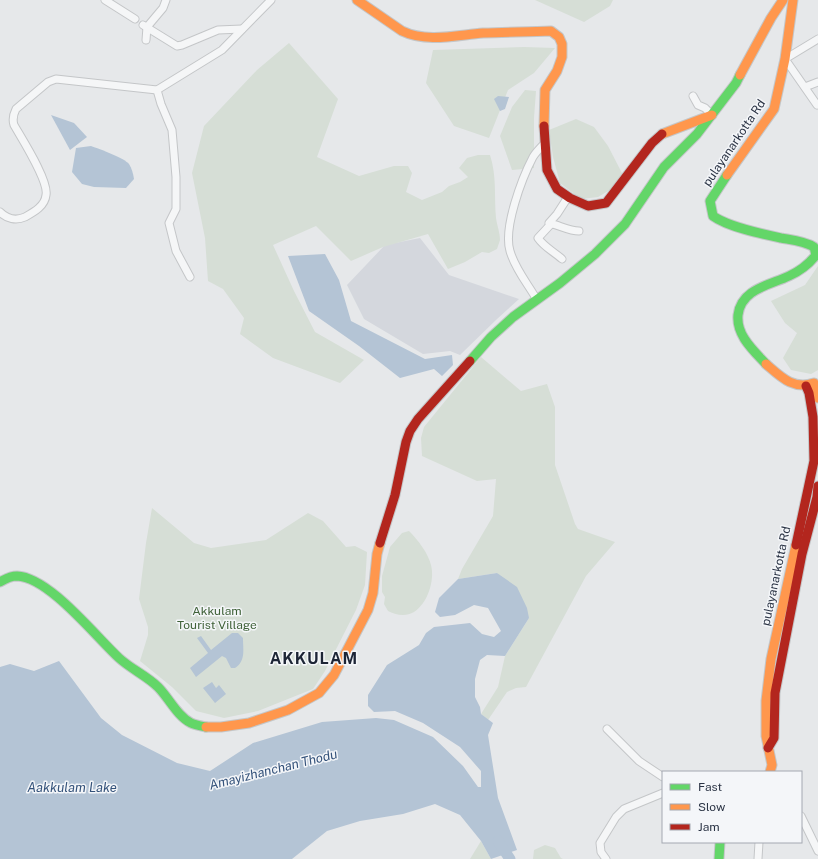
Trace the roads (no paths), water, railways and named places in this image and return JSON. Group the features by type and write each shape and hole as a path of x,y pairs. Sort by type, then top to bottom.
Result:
{"main road":[{"path":"357,0 402,31 410,35 423,38 484,33 551,31 559,36 562,44 562,57 558,71 545,90 544,118 547,170 557,189 568,197 588,206 606,203 626,179 644,152 662,134 712,115"},
{"path":"0,582 10,576 18,576 37,582 48,590 85,622 120,659 158,687 182,716 191,723 205,727 249,723 288,710 319,694 343,661 368,610 373,593 377,554 395,495 406,442 410,431 418,419 491,337 513,317 560,284 624,224 664,167 697,134 736,83 771,18 783,0"},
{"name":"pulayanarkotta Rd","path":"770,771 772,765 766,736 766,701 771,660 814,462 815,421 809,393 813,384 796,385 789,382 764,363 741,334 738,314 743,300 755,292 786,278 809,263 816,255 814,247 807,243 771,236 721,222 713,216 710,201 746,146 774,109 785,59 793,0"},
{"path":"813,384 818,398"},
{"path":"768,748 774,738 775,693 802,554 818,486"},
{"path":"719,859 720,843"}],"street":[{"path":"105,0 135,19"},
{"path":"146,40 145,26 163,8 166,0"},
{"path":"0,212 8,218 22,218 34,212 45,200 47,194 44,181 14,125 13,115 16,109 48,82 56,79 157,90 222,50 271,0"},
{"path":"145,26 177,46 218,30 242,29"},
{"path":"817,105 785,59 818,39"},
{"path":"805,88 818,82"},
{"path":"157,90 172,130 176,177 176,209 169,223 176,251 190,277"},
{"path":"693,96 698,105 705,108 712,115"},
{"path":"537,300 513,260 508,237 512,213 522,182 534,155 545,143"},
{"path":"562,259 554,251 543,246 538,238 551,224 549,223 568,197"},
{"path":"551,224 572,231 579,231"},
{"path":"607,729 639,761 662,776"},
{"path":"606,859 601,852 600,843 616,817 624,809 662,794"},
{"path":"802,818 818,851"},
{"path":"758,859 759,843"}],"water":[{"path":"498,96 509,97 505,109 500,111 494,99"},
{"path":"51,115 74,123 87,137 70,150"},
{"path":"91,146 117,156 129,164 134,179 126,188 94,187 82,184 72,172 76,148"},
{"path":"325,254 339,280 351,321 425,359 452,355 453,365 442,376 434,369 400,378 359,346 309,311 288,256"},
{"name":"Aakkulam Lake","path":"497,573 517,587 527,608 529,618 505,656 487,655 480,660 475,679 475,697 480,707 481,714 493,723 488,735 498,798 517,850 491,859 481,841 460,815 435,804 403,814 360,821 327,831 292,859 0,859 0,667 10,664 34,671 59,661 101,718 122,735 177,763 210,771 253,743 322,722 376,718 394,720 433,737 463,766 478,787 481,787 481,771 460,747 423,723 395,711 374,712 368,706 368,695 387,665 419,645 426,633 434,627 470,623 482,634 494,637 501,631 488,608 474,605 455,615 440,617 435,612 439,598 458,579"},
{"path":"232,633 238,633 243,638 243,655 239,665 235,668 231,668 226,658 222,656 196,677 190,668 208,653 197,638 201,636 211,650"},
{"path":"212,682 216,688 219,685 226,694 215,703 203,688"}],"waterway":[{"name":"Amayizhanchan Thodu","path":"498,841 510,859"}],"district":[{"name":"AKKULAM","path":"314,658"}],"park label":[{"name":"Akkulam Tourist Village","path":"217,618"}]}
